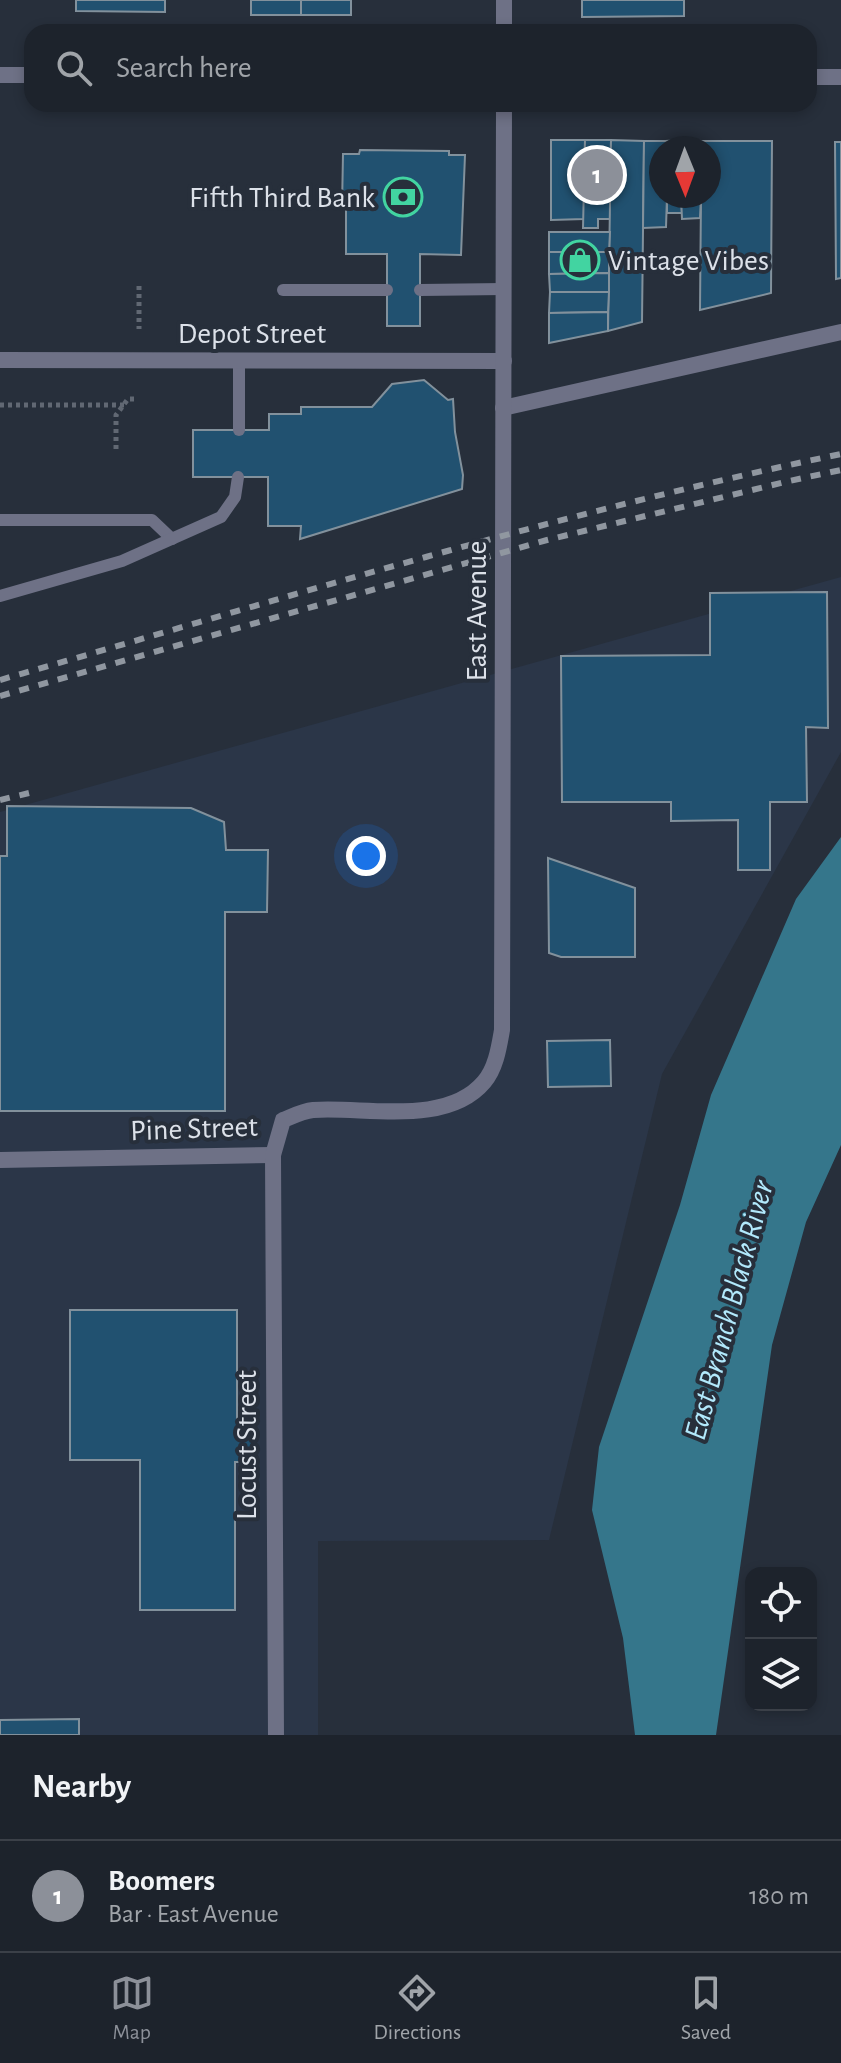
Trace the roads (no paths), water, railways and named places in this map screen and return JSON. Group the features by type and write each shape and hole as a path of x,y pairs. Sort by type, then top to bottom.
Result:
{"street":[{"path":"504,0 504,24"},
{"path":"0,75 24,75"},
{"path":"817,77 841,77"},
{"name":"East Avenue","path":"458,1102 485,1082 497,1056 502,1030 504,112"},
{"path":"503,408 841,332"},
{"name":"Depot Street","path":"0,360 504,361"},
{"name":"Pine Street","path":"0,1160 273,1155 283,1120 309,1110 428,1110 458,1102"},
{"name":"Locust Street","path":"273,1155 276,1735"}],"lane":[{"path":"420,290 504,289"},
{"path":"283,290 387,290"},
{"path":"239,361 239,430"},
{"path":"0,596 122,561 221,517 235,497 238,477"},
{"path":"0,520 152,520 172,539"}],"water":[{"name":"East Branch Black River","path":"841,837 841,1145 806,1222 772,1345 716,1735 635,1735 623,1638 592,1510 599,1447 680,1205 711,1095 796,899"}],"railway":[{"path":"0,680 523,530 734,477 841,454"},
{"path":"0,696 547,540 841,470"},
{"path":"0,800 29,793"}],"place":[{"name":"Boomers","path":"597,175"},
{"name":"Fifth Third Bank","path":"403,197"},
{"name":"Vintage Vibes","path":"580,260"}]}
